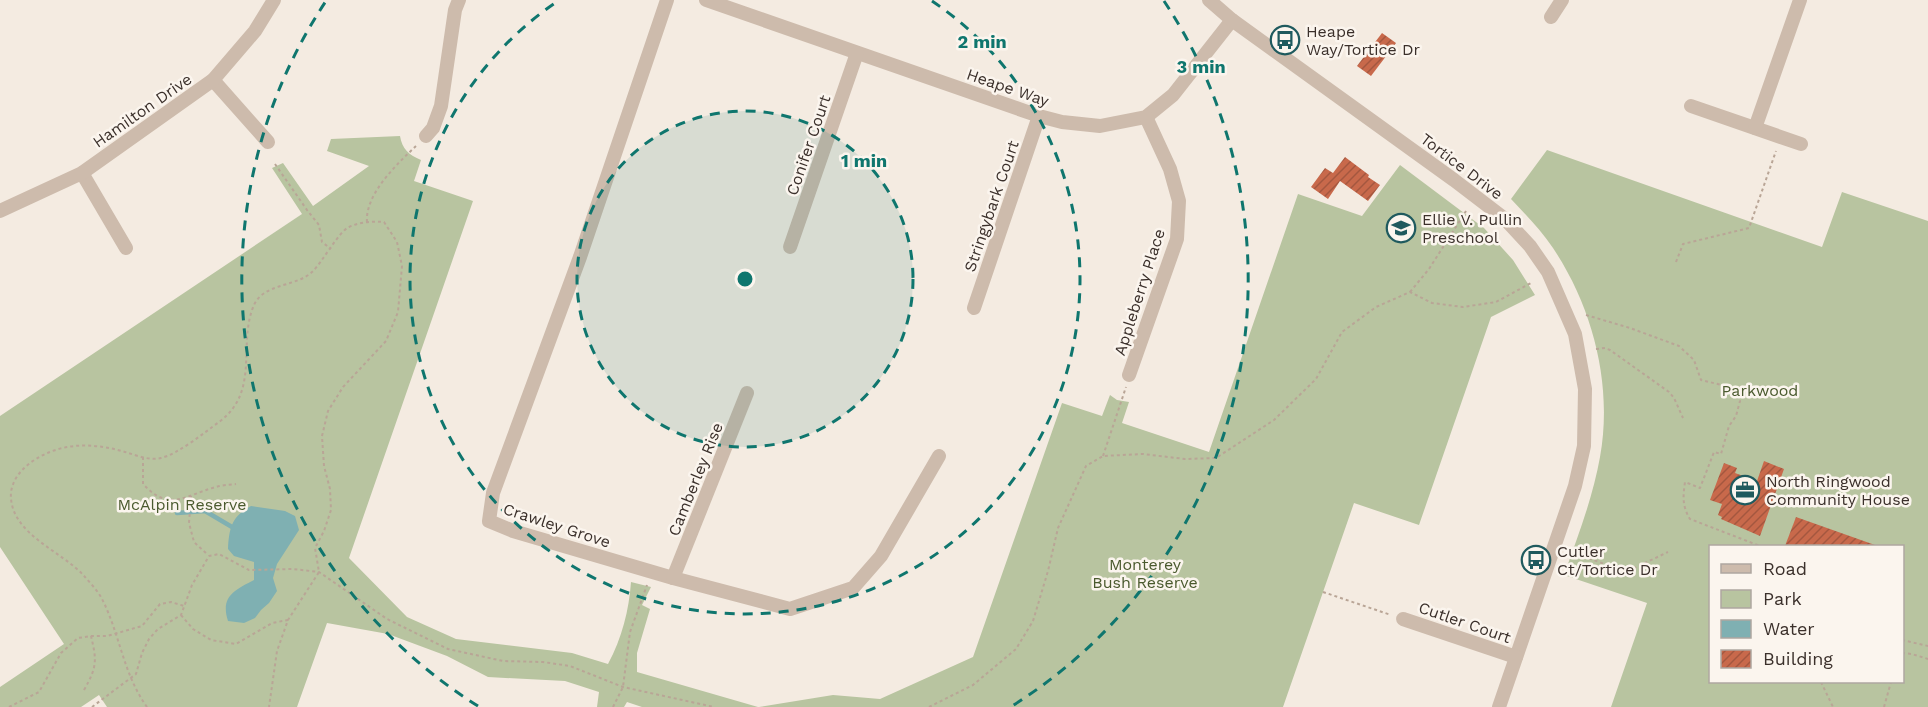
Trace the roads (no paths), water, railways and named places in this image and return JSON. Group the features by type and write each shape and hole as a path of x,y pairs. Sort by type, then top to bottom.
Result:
{"street":[{"name":"Hamilton Drive","path":"0,211 82,173 213,80 255,31 273,0"},
{"path":"426,136 433,128 441,106 455,10 459,0"},
{"name":"Crawley Grove","path":"667,0 580,257 492,493 489,520 513,531 790,609 853,588 881,556 939,456"},
{"name":"Heape Way","path":"706,0 1040,116 1062,122 1100,126 1146,117 1173,95 1232,20"},
{"name":"Tortice Drive","path":"1209,0 1232,20 1505,219 1530,246 1548,272 1575,334 1585,389 1584,446 1575,486 1499,707"},
{"path":"1551,18 1562,0"},
{"path":"1755,128 1800,0"},
{"name":"Conifer Court","path":"790,247 857,52"},
{"path":"213,80 268,142"},
{"path":"1691,106 1801,144"},
{"name":"Stringybark Court","path":"974,308 1040,116"},
{"name":"Appleberry Place","path":"1129,375 1177,239 1179,201 1170,169 1146,117"},
{"path":"82,173 126,248"},
{"name":"Camberley Rise","path":"674,578 747,393"},
{"name":"Cutler Court","path":"1403,619 1516,657"}],"water":[{"path":"251,506 285,511 295,516 299,530 277,564 273,578 277,591 269,603 255,618 244,623 228,621 226,605 231,595 254,580 254,562 234,556 228,549 233,523"}],"waterway":[{"path":"177,513 205,511 232,527"}],"place":[{"name":"Heape Way/Tortice Dr","path":"1285,40"},
{"name":"Ellie V. Pullin Preschool","path":"1401,228"},
{"name":"North Ringwood Community House","path":"1745,490"},
{"name":"Cutler Ct/Tortice Dr","path":"1536,560"}],"park label":[{"name":"Parkwood","path":"1760,390"},
{"name":"McAlpin Reserve","path":"182,504"},
{"name":"Monterey Bush Reserve","path":"1145,573"}]}
